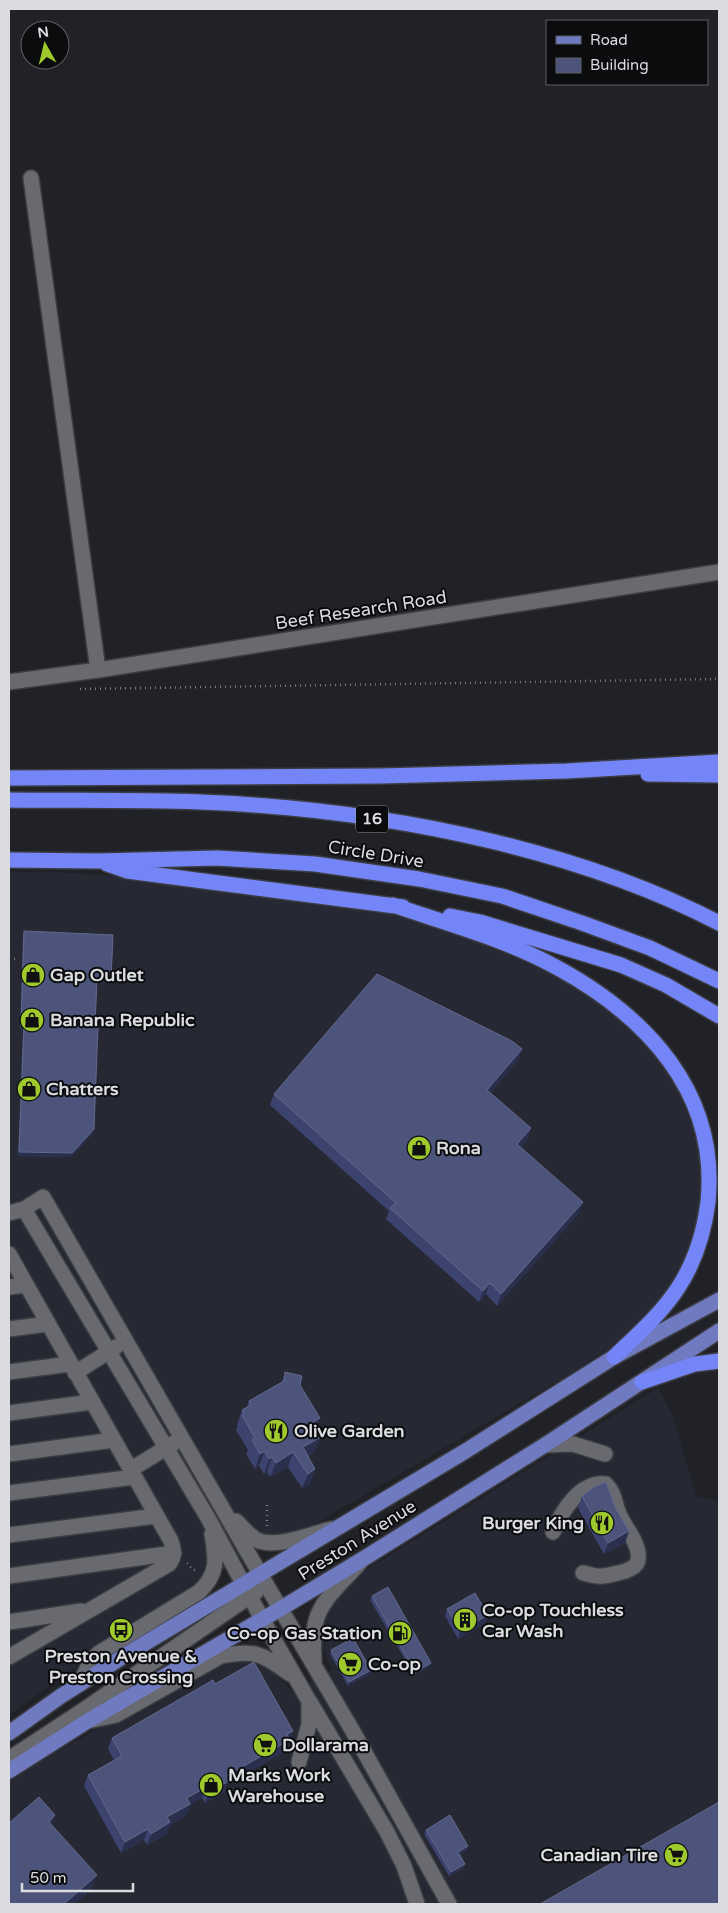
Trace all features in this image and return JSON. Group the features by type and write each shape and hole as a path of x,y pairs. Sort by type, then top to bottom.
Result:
{"highway":[{"path":"9,778 381,776 567,771 719,762"},
{"path":"567,771 687,776 719,775"},
{"name":"Circle Drive","path":"9,800 254,805 400,822 463,835 583,866 696,911 719,923"},
{"name":"Circle Drive","path":"9,860 98,861 217,858 315,864 419,879 502,896 582,923 650,948 719,981"},
{"path":"98,861 128,871 393,905 480,922 621,965 666,985 719,1016"},
{"path":"393,905 515,947 558,968 580,982 624,1013 654,1040 675,1066 690,1095 702,1126 709,1164 708,1196 700,1241 688,1271 668,1303 614,1357"},
{"path":"642,1382 695,1364 719,1361"}],"main road":[{"name":"Preston Avenue","path":"9,1733 80,1684 246,1591 261,1575 464,1452 614,1357 719,1300"},
{"name":"Preston Avenue","path":"9,1771 86,1722 363,1559 545,1445 719,1331"}],"street":[{"path":"31,178 98,670"},
{"name":"Beef Research Road","path":"9,682 98,670 719,572"},
{"path":"9,1213 24,1209 43,1197 314,1668 351,1728 449,1904"},
{"path":"24,1209 208,1518 262,1620 387,1832 404,1866 417,1904"},
{"path":"9,1254 171,1541 174,1553 173,1559 169,1564 9,1657"},
{"path":"9,1287 26,1285"},
{"path":"9,1329 48,1324"},
{"path":"9,1372 73,1368 109,1352 126,1341"},
{"path":"9,1413 92,1402"},
{"path":"9,1494 132,1473 181,1438"},
{"path":"9,1454 114,1440"},
{"path":"545,1445 574,1444 604,1454"},
{"path":"553,1532 562,1512 578,1494 597,1483 606,1484 612,1490 615,1506 635,1542 639,1558 637,1564 625,1571 603,1576 583,1573"},
{"path":"226,1514 238,1522 250,1535 265,1542 286,1542 340,1527"},
{"path":"9,1535 156,1516"},
{"path":"80,1684 90,1662 99,1653 199,1592 208,1584 214,1571 215,1560 208,1518"},
{"path":"9,1576 174,1553"},
{"path":"314,1668 314,1632 320,1610 335,1588 346,1579 363,1559"},
{"path":"9,1759 246,1591"},
{"path":"9,1622 91,1610"},
{"path":"86,1722 116,1714 221,1656 236,1653 253,1653 267,1657 296,1678"},
{"path":"298,1762 309,1724 309,1701"}],"path":[{"path":"116,689 719,679"},
{"path":"9,959 18,959"},
{"path":"267,1505 267,1531"},
{"path":"174,1553 186,1561 192,1569 199,1571"}],"shaded area":[{"path":"9,872 55,872 131,877 357,906 433,925 506,951 539,966 602,1004 649,1043 691,1109 704,1162 702,1214 687,1263 658,1306 622,1340 580,1368 313,1525 302,1531 280,1537 94,1646 77,1666 9,1715"},
{"path":"658,1388 672,1414 696,1496 719,1501 719,1904 9,1904 9,1778 45,1757 221,1665 242,1660 263,1665 293,1692 332,1669 319,1637 319,1624 345,1583"}],"building":[{"path":"24,931 113,935 111,979 97,978 95,1027 98,1027 94,1129 72,1153 19,1152 24,1026 21,1026"},
{"name":"Rona","path":"377,974 512,1041 522,1049 487,1090 531,1128 517,1144 583,1202 501,1294 490,1283 483,1291 390,1208 396,1203 274,1094"},
{"name":"Olive Garden","path":"285,1372 302,1376 300,1385 320,1418 312,1423 321,1437 303,1447 315,1469 308,1474 293,1452 276,1463 272,1457 269,1459 265,1451 260,1454 252,1440 255,1438 242,1415 244,1414 242,1410 251,1405 249,1401 284,1381"},
{"name":"Burger King","path":"606,1482 616,1509 629,1531 608,1543 582,1496 594,1487"},
{"name":"Co-op Gas Station","path":"388,1587 431,1663 415,1672 372,1596"},
{"name":"Co-op Touchless Car Wash","path":"475,1593 488,1615 460,1631 447,1609"},
{"name":"Co-op","path":"353,1638 371,1670 349,1682 331,1650"},
{"path":"254,1662 293,1731 287,1734 290,1740 226,1776 229,1781 209,1792 206,1787 187,1798 190,1804 167,1817 170,1822 151,1834 148,1829 125,1842 88,1775 122,1756 112,1738 213,1680 215,1684"},
{"path":"39,1797 55,1815 49,1822 97,1875 64,1904 12,1904 9,1900 9,1823"},
{"name":"Canadian Tire","path":"719,1802 719,1904 540,1904"},
{"path":"450,1815 468,1846 458,1852 465,1864 451,1872 426,1830"}],"place":[{"name":"Gap Outlet","path":"33,975"},
{"name":"Banana Republic","path":"32,1020"},
{"name":"Chatters","path":"29,1089"},
{"name":"Rona","path":"419,1148"},
{"name":"Olive Garden","path":"276,1431"},
{"name":"Burger King","path":"602,1523"},
{"name":"Co-op Touchless Car Wash","path":"465,1620"},
{"name":"Preston Avenue & Preston Crossing","path":"121,1630"},
{"name":"Co-op Gas Station","path":"400,1633"},
{"name":"Co-op","path":"350,1664"},
{"name":"Dollarama","path":"265,1745"},
{"name":"Marks Work Warehouse","path":"211,1785"},
{"name":"Canadian Tire","path":"676,1855"}]}
